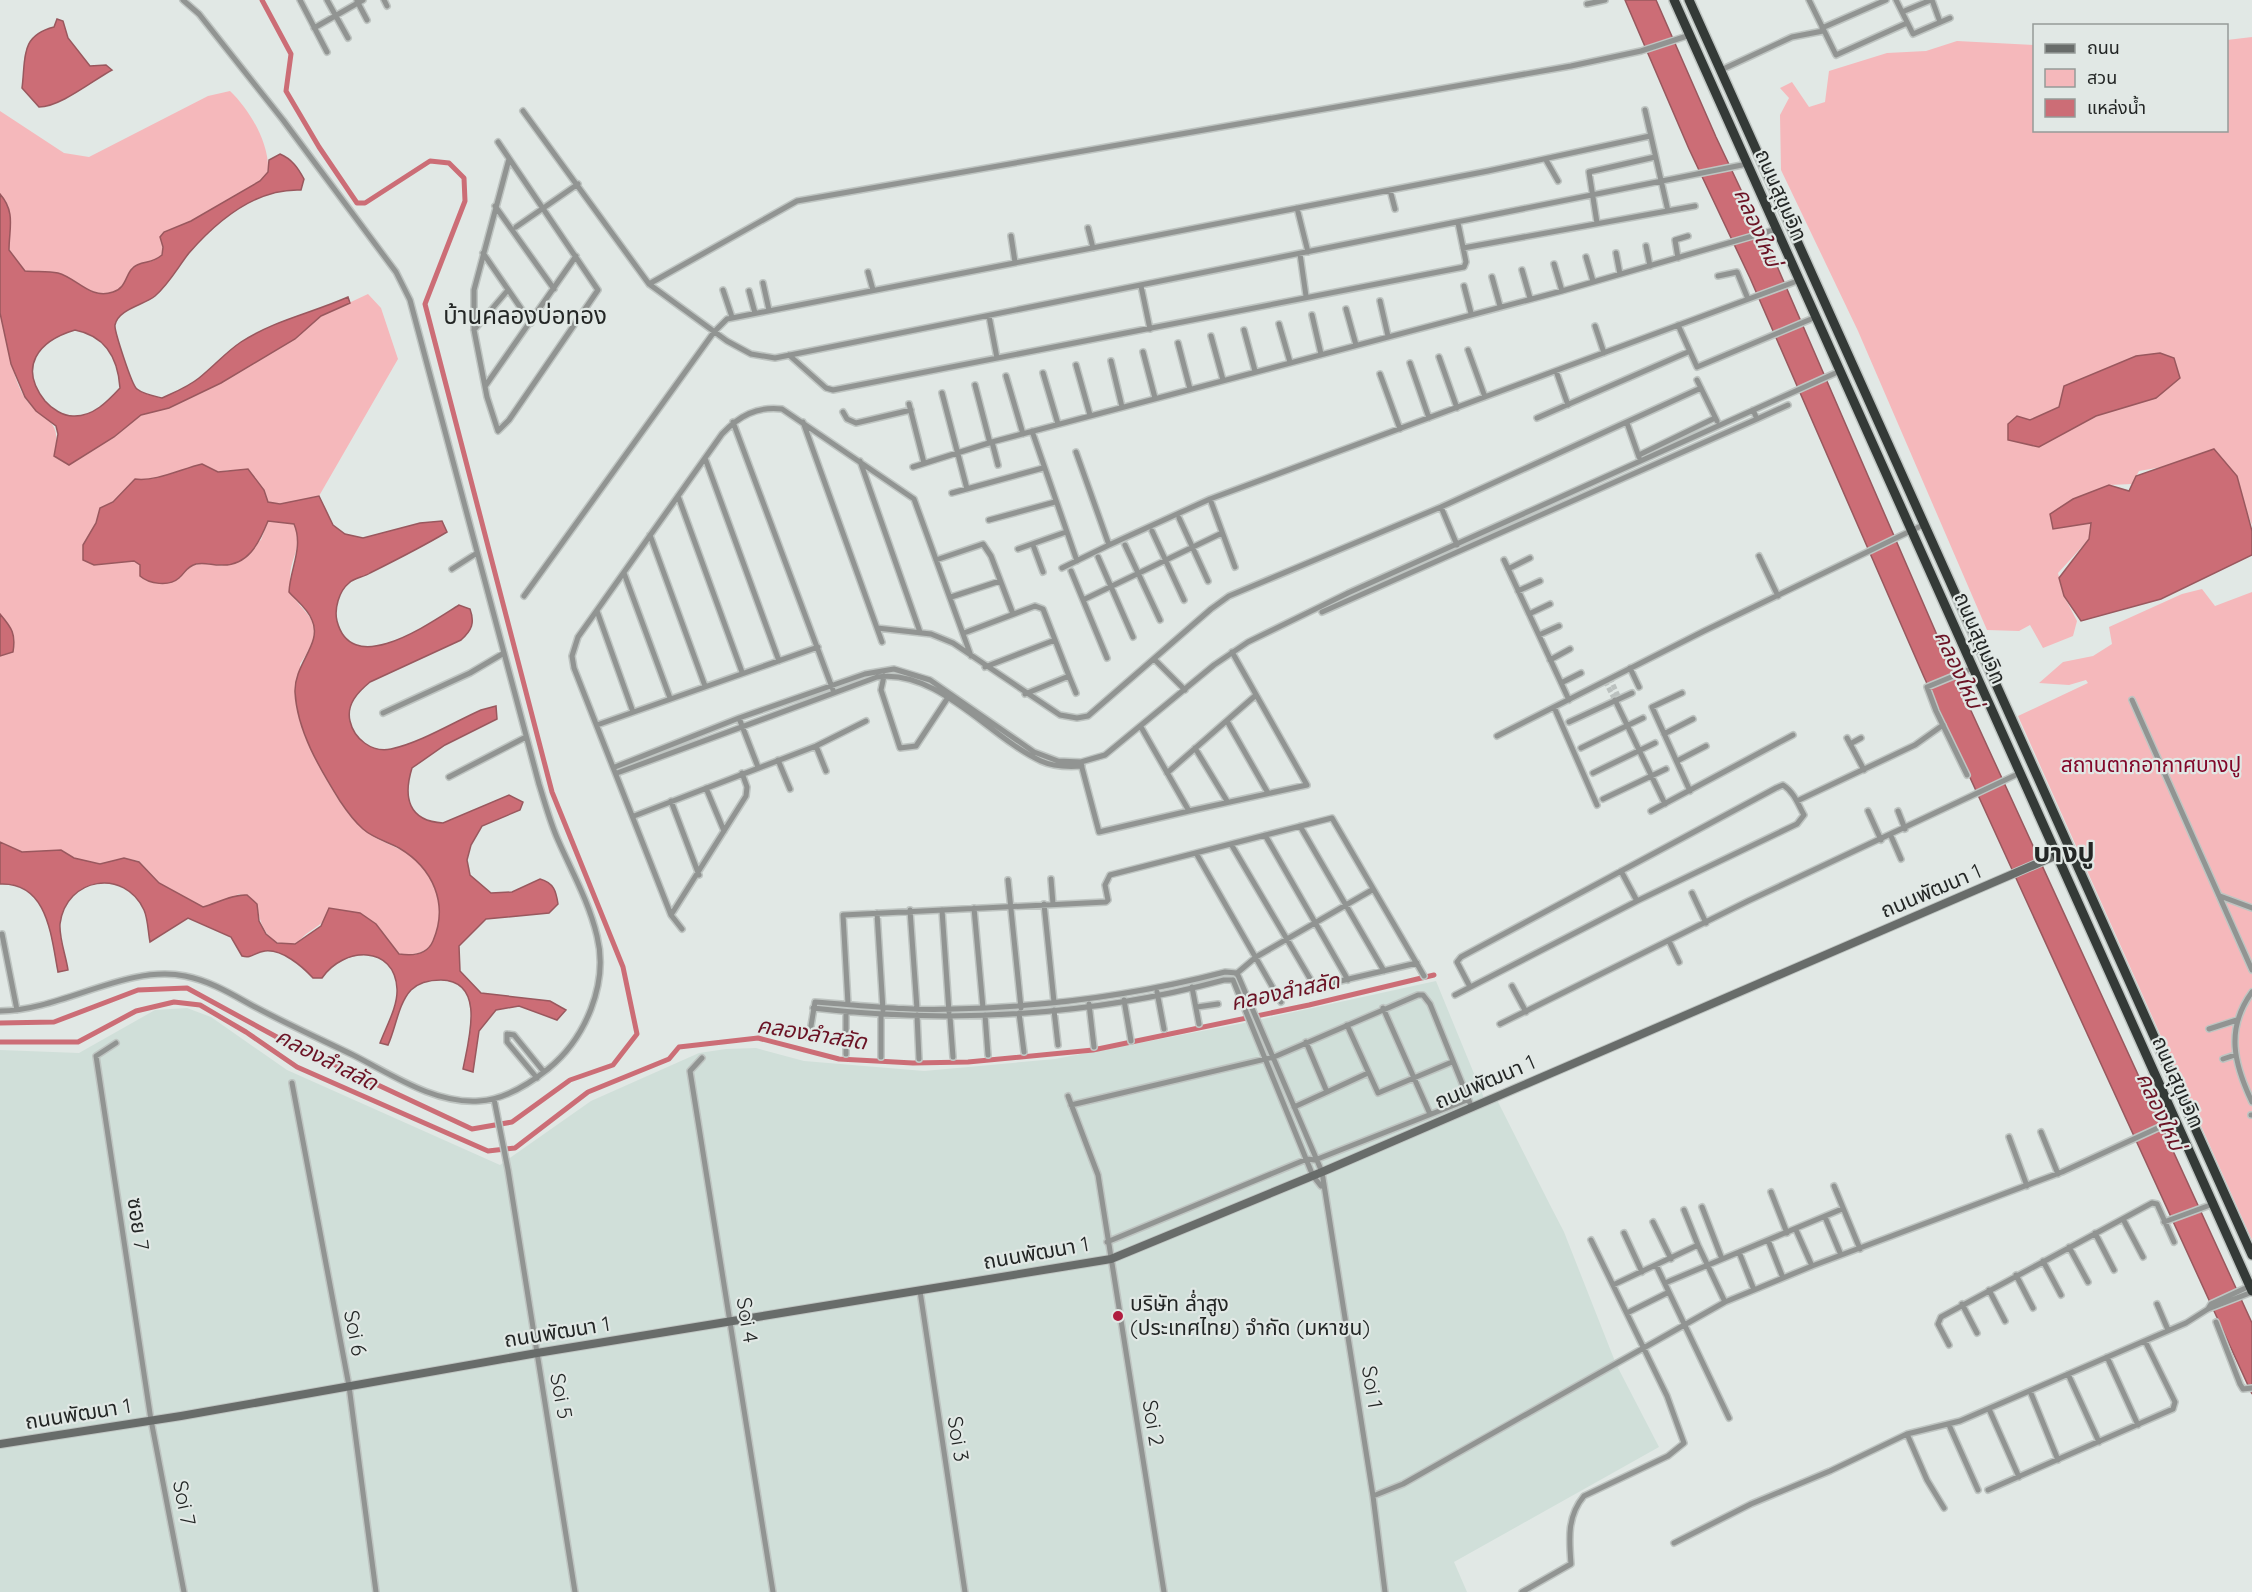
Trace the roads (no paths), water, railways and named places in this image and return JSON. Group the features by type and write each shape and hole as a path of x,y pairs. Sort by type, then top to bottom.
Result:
{"highway":[{"name":"ถนนสุขุมวิท","path":"1674,0 1800,280 1836,372 1912,532 2213,1204 2248,1291"},
{"name":"ถนนสุขุมวิท","path":"1689,0 2252,1255"}],"main road":[{"name":"ถนนพัฒนา 1","path":"0,1444 1111,1259 1313,1176 2057,855"}],"street":[{"path":"0,1011 17,1010 137,979 163,974 184,975 205,981 298,1030 435,1095 477,1102 494,1099 537,1078 544,1072 574,1042 587,1020 597,988 600,963 598,938 588,906 548,815 477,553 426,352 404,287 283,120 199,14 183,0"},
{"path":"300,0 327,52"},
{"path":"327,0 348,38"},
{"path":"1587,4 1605,0"},
{"path":"1809,0 1836,55 1906,23"},
{"path":"1721,70 1792,37 1822,30 1886,0"},
{"path":"1896,0 1913,34 1950,18"},
{"path":"1902,12 1931,0 1940,22"},
{"path":"314,28 359,1 368,20"},
{"path":"649,284 796,201 1277,118 1641,51 1690,36"},
{"path":"1645,110 1668,211"},
{"path":"523,111 649,284 714,332 751,354 775,358 1748,164"},
{"path":"525,596 714,332 723,321 732,317 1546,160 1650,136"},
{"path":"498,142 598,290 598,294 500,431 494,423 474,330 474,290 509,159"},
{"path":"1597,223 1589,172 1655,157"},
{"path":"1546,160 1558,181"},
{"path":"516,227 578,184"},
{"path":"1390,190 1395,209"},
{"path":"495,206 554,289"},
{"path":"1463,248 1695,206"},
{"path":"1297,208 1308,252"},
{"path":"789,355 830,390 1150,329 1306,296 1464,267 1458,223"},
{"path":"1088,228 1093,248"},
{"path":"913,466 991,442 1471,313 1562,291 1777,229"},
{"path":"1011,236 1015,262"},
{"path":"1678,258 1675,240 1688,236"},
{"path":"1646,246 1650,266"},
{"path":"483,253 531,322"},
{"path":"1616,253 1620,274"},
{"path":"1300,254 1306,296"},
{"path":"486,385 576,256"},
{"path":"1586,256 1593,281"},
{"path":"1554,264 1562,291"},
{"path":"1522,270 1530,298"},
{"path":"868,272 873,290"},
{"path":"1718,276 1737,272 1748,299"},
{"path":"1492,277 1500,306"},
{"path":"1062,568 1210,499 1800,280"},
{"path":"763,283 769,310"},
{"path":"1141,286 1150,329"},
{"path":"1464,286 1471,313"},
{"path":"474,330 508,290"},
{"path":"723,290 732,317"},
{"path":"749,291 755,313"},
{"path":"1380,301 1388,336"},
{"path":"1346,309 1356,345"},
{"path":"1312,315 1321,354"},
{"path":"989,316 997,358"},
{"path":"1678,325 1696,367 1816,317"},
{"path":"1280,324 1290,362"},
{"path":"1595,326 1604,353"},
{"path":"1244,330 1255,371"},
{"path":"1211,336 1222,380"},
{"path":"1178,343 1190,389"},
{"path":"1468,350 1485,397"},
{"path":"1143,352 1155,398"},
{"path":"1537,418 1688,352"},
{"path":"1439,357 1457,408"},
{"path":"1110,361 1122,407"},
{"path":"1410,363 1429,418"},
{"path":"1076,365 1090,416"},
{"path":"1556,371 1568,405"},
{"path":"1640,458 1652,456 1836,372"},
{"path":"1043,373 1058,424"},
{"path":"1380,374 1400,429"},
{"path":"1006,376 1023,434"},
{"path":"1697,380 1719,425"},
{"path":"975,385 998,465"},
{"path":"877,628 920,632 953,643 1025,694 1060,715 1077,718 1088,716 1230,596 1441,507 1701,388"},
{"path":"942,393 967,489"},
{"path":"1322,612 1332,604 1516,527 1788,405"},
{"path":"843,412 848,419 856,423 910,407 924,463"},
{"path":"682,929 671,915 597,725 572,656 573,645 733,422 758,410 782,409 803,421 914,499 971,656"},
{"path":"1753,410 1757,419"},
{"path":"616,770 739,718 885,669 907,671 930,680 977,715 1034,752 1059,761 1081,764 1105,755 1141,727 1183,688 1232,652 1456,543 1513,520 1600,479 1715,418"},
{"path":"803,421 882,642"},
{"path":"733,422 832,687"},
{"path":"1627,423 1640,458"},
{"path":"1032,431 1054,502 1077,561"},
{"path":"1076,452 1109,545"},
{"path":"1652,456 1655,464"},
{"path":"705,458 779,661"},
{"path":"860,461 920,632"},
{"path":"952,493 1043,468"},
{"path":"1600,479 1602,487"},
{"path":"678,496 742,672"},
{"path":"1210,499 1235,567"},
{"path":"989,520 1054,502"},
{"path":"1441,507 1456,543"},
{"path":"1179,518 1208,581"},
{"path":"1513,520 1516,527"},
{"path":"1497,736 1630,668 1925,524"},
{"path":"1152,531 1184,600"},
{"path":"1018,549 1066,532"},
{"path":"1083,600 1222,533"},
{"path":"650,535 705,686"},
{"path":"936,560 983,544 991,556 1013,614"},
{"path":"1032,545 1042,572"},
{"path":"1125,545 1160,620"},
{"path":"452,569 477,553"},
{"path":"1759,556 1778,596"},
{"path":"1098,557 1133,638"},
{"path":"1508,569 1530,558"},
{"path":"1504,560 1569,700"},
{"path":"1421,561 1425,566"},
{"path":"1071,571 1107,658"},
{"path":"624,573 670,698"},
{"path":"1518,591 1540,580"},
{"path":"951,597 1000,581"},
{"path":"1529,614 1550,604"},
{"path":"964,633 1035,606 1040,607 1047,617 1076,693"},
{"path":"597,611 633,712"},
{"path":"1539,635 1559,626"},
{"path":"985,667 1054,640"},
{"path":"597,725 818,647"},
{"path":"1550,660 1570,649"},
{"path":"1081,764 1099,832 1307,784 1232,652"},
{"path":"383,713 504,653"},
{"path":"1154,659 1183,688"},
{"path":"1630,668 1639,687"},
{"path":"1967,775 1927,687 1973,668"},
{"path":"1561,683 1581,673"},
{"path":"616,770 742,726 832,687 884,676 906,676 977,715"},
{"path":"884,676 881,690 900,748 916,746 947,699"},
{"path":"1025,694 1069,676"},
{"path":"1569,722 1632,693"},
{"path":"1682,693 1652,707 1690,791"},
{"path":"1167,773 1256,695"},
{"path":"1617,699 1665,804"},
{"path":"2132,700 2252,970"},
{"path":"1554,707 1597,805"},
{"path":"739,718 758,767"},
{"path":"1581,748 1642,718"},
{"path":"1664,734 1693,719"},
{"path":"633,816 816,746 866,721"},
{"path":"1227,721 1268,793"},
{"path":"1797,801 1915,745 1943,725"},
{"path":"1141,727 1189,811"},
{"path":"1651,812 1793,735"},
{"path":"449,777 526,737"},
{"path":"1861,738 1849,741 1864,770"},
{"path":"1593,773 1655,743"},
{"path":"816,746 826,771"},
{"path":"1677,761 1706,746"},
{"path":"1195,748 1227,801"},
{"path":"778,760 790,789"},
{"path":"1603,799 1666,769"},
{"path":"671,915 699,874 747,792 742,773"},
{"path":"1500,1024 2020,773"},
{"path":"1455,994 1637,901 1797,824 1804,815 1797,801 1789,789 1783,785 1776,788 1457,959 1469,985"},
{"path":"706,788 724,831"},
{"path":"671,801 699,874"},
{"path":"1868,811 1881,840"},
{"path":"1899,811 1905,829"},
{"path":"848,1004 841,918 845,914 1106,902 1108,900 1106,885 1110,875 1332,818 1424,976"},
{"path":"1300,826 1384,971"},
{"path":"1265,835 1348,980"},
{"path":"1891,836 1901,859"},
{"path":"1231,844 1285,940 1315,987 1417,963"},
{"path":"1196,853 1281,1002"},
{"path":"1621,871 1637,901"},
{"path":"1008,879 1024,1052"},
{"path":"1051,879 1053,904"},
{"path":"950,1014 985,1008 1054,1010 1156,990 1191,987 1224,980 1233,981 1256,957 1372,890"},
{"path":"1692,893 1706,923"},
{"path":"2218,895 2252,908"},
{"path":"1044,904 1053,1002"},
{"path":"976,908 985,1008"},
{"path":"909,910 919,1059"},
{"path":"943,910 953,1057"},
{"path":"876,913 881,1057"},
{"path":"2,934 17,1010"},
{"path":"1669,941 1679,962"},
{"path":"809,1038 815,1002 985,1015 1053,1002 1088,1003 1124,1000 1225,972 1238,975"},
{"path":"1238,975 1322,1172"},
{"name":"Soi 1","path":"1233,981 1313,1176 1322,1187"},
{"path":"1512,986 1526,1012"},
{"path":"1191,987 1199,1024"},
{"path":"1156,990 1164,1029"},
{"path":"2252,992 2237,1020 2234,1032 2235,1055 2243,1083 2252,1102"},
{"path":"1071,1105 1274,1057 1383,1008 1418,995 1424,995 1430,1004 1472,1108"},
{"path":"1124,1000 1131,1041"},
{"path":"1088,1003 1094,1047"},
{"path":"1197,1007 1218,1004"},
{"path":"813,1008 881,1015 916,1011"},
{"path":"1383,1008 1430,1114"},
{"path":"1054,1010 1058,1045"},
{"path":"846,1012 846,1054"},
{"path":"985,1015 988,1055"},
{"path":"2209,1029 2237,1020"},
{"path":"1347,1025 1378,1093 1414,1080 1452,1062"},
{"path":"537,1078 507,1042 507,1034 514,1035 544,1072"},
{"path":"1306,1042 1327,1092"},
{"name":"ซอย 7","path":"116,1043 96,1056 151,1420"},
{"path":"2223,1059 2235,1055"},
{"name":"Soi 4","path":"702,1058 690,1071 732,1323 773,1592"},
{"path":"1294,1107 1368,1073"},
{"name":"Soi 6","path":"292,1083 349,1386 376,1592"},
{"path":"2235,1086 2243,1083"},
{"name":"Soi 2","path":"1068,1096 1096,1167 1164,1592"},
{"name":"Soi 5","path":"494,1099 508,1170 575,1592"},
{"path":"1107,1242 1307,1159 1315,1160 1467,1100"},
{"path":"1373,1496 1412,1479 1725,1302 1812,1266 2058,1174 2175,1120"},
{"path":"2041,1132 2058,1174"},
{"path":"2009,1137 2027,1186"},
{"name":"Soi 1","path":"1322,1172 1322,1187 1373,1496 1385,1592"},
{"path":"1834,1186 1860,1249"},
{"path":"1771,1192 1787,1233"},
{"path":"1949,1345 1938,1320 1962,1304 2155,1203 2174,1242"},
{"path":"2164,1222 2213,1204"},
{"path":"1702,1207 1722,1259"},
{"path":"1665,1283 1842,1209"},
{"path":"1684,1210 1725,1302"},
{"path":"1824,1217 1841,1255"},
{"path":"2123,1219 2143,1257"},
{"path":"1653,1222 1671,1259"},
{"path":"1796,1230 1812,1266"},
{"path":"1624,1233 1642,1272"},
{"path":"2095,1233 2114,1270"},
{"path":"1522,1592 1571,1564 1571,1523 1576,1506 1584,1496 1668,1456 1684,1443 1667,1396 1591,1240"},
{"path":"1768,1240 1783,1278"},
{"path":"1614,1285 1698,1245"},
{"path":"2069,1247 2088,1282"},
{"path":"1739,1252 1754,1290"},
{"path":"2043,1261 2061,1295"},
{"path":"1656,1265 1728,1418"},
{"path":"2016,1275 2033,1308"},
{"path":"1989,1290 2005,1321"},
{"name":"Soi 3","path":"920,1291 965,1592"},
{"path":"1674,1543 1751,1504 1790,1489 1907,1434 1928,1427 1949,1425 1989,1409 2145,1341 2210,1307 2248,1291"},
{"path":"1627,1313 1669,1292"},
{"path":"1962,1304 1977,1333"},
{"path":"2157,1304 2168,1330"},
{"path":"2216,1322 2240,1384 2243,1389 2251,1388"},
{"path":"1988,1490 2173,1409 2175,1405 2145,1341"},
{"path":"2108,1357 2138,1425"},
{"path":"2068,1374 2099,1442"},
{"path":"2030,1391 2058,1460"},
{"path":"1989,1409 2019,1477"},
{"name":"Soi 7","path":"151,1420 184,1592"},
{"path":"1949,1425 1978,1490"},
{"path":"1907,1434 1927,1480 1944,1508"}],"water":[{"name":"คลองใหม่","path":"1625,0 1656,0 1716,137 1777,266 1950,665 2252,1323 2252,1394 1924,677 1750,278 1689,149"},
{"path":"57,19 63,21 68,38 90,66 106,65 112,70 66,98 39,107 22,88 26,50 35,36 54,27"},
{"path":"280,154 291,161 304,179 301,190 268,194 225,218 189,253 155,296 126,311 117,320 115,325 117,337 135,386 142,392 162,398 195,381 236,346 254,334 348,297 350,303 321,316 295,339 221,383 169,408 141,415 114,437 69,465 54,456 58,434 56,426 36,411 25,397 11,364 0,313 0,194 10,214 9,250 25,271 58,273 90,291 105,294 118,290 133,267 155,260 162,255 163,247 160,237 164,232 191,221 260,181 268,172 269,160","holes":["75,330 86,333 102,343 113,358 120,388 93,411 80,416 69,416 58,412 45,401 37,389 33,377 33,366 42,348 51,341"]},
{"path":"2160,353 2174,358 2180,378 2156,398 2096,416 2039,447 2008,440 2008,424 2017,416 2030,420 2059,407 2064,386 2136,356"},
{"path":"2214,449 2237,476 2252,531 2252,555 2161,599 2081,621 2064,596 2059,578 2089,539 2091,523 2053,529 2050,514 2073,499 2109,485 2129,491 2136,476"},
{"path":"202,464 218,472 248,469 264,490 268,502 280,504 319,496 333,525 345,534 363,538 420,523 442,521 447,532 351,581 340,595 336,616 345,638 358,646 375,646 393,642 412,633 459,605 470,609 472,626 461,640 370,682 357,694 351,704 349,715 352,728 360,739 371,747 391,749 414,742 481,710 496,706 497,719 445,745 412,768 408,789 411,806 422,818 443,823 509,795 523,802 520,810 482,826 471,845 467,860 470,875 491,893 512,892 540,879 554,888 558,904 549,913 486,919 459,946 460,971 481,993 550,1001 566,1010 557,1020 519,1006 496,1010 479,1031 473,1072 463,1069 470,1029 469,1001 465,991 455,983 441,980 429,981 411,990 400,1009 388,1045 380,1043 394,1009 397,989 394,975 388,964 378,958 367,955 355,956 331,967 322,978 313,978 297,964 278,953 265,951 248,957 242,956 231,937 188,918 150,942 144,910 135,897 124,888 111,884 97,884 84,888 73,896 65,908 60,929 68,970 58,972 49,928 38,901 28,892 16,886 0,884 0,842 22,852 61,850 74,858 100,864 124,858 139,862 159,883 203,907 231,897 247,895 257,904 259,921 266,934 277,943 295,944 321,926 329,908 360,913 376,924 399,954 419,954 433,941 438,927 439,914 435,888 429,876 411,856 367,832 354,819 340,801 318,763 300,721 295,692 296,682 311,646 314,629 308,612 289,592 298,541 294,524 268,521 261,537 245,558 230,565 202,563 193,565 170,583 154,583 144,579 140,576 140,565 134,561 94,565 83,560 83,545 96,523 100,508 113,502 135,479 159,477"},
{"path":"0,614 10,627 14,640 13,652 0,656"}],"waterway":[{"path":"0,1023 54,1022 138,990 187,988 286,1042 472,1129 512,1122 570,1080 613,1065 637,1034 623,967 552,792 425,304 465,201 464,178 449,163 430,161 365,203 357,203 319,147 286,91 291,54 262,0"},
{"name":"คลองลำสลัด","path":"0,1042 78,1042 136,1011 174,1002 200,1005 246,1032 297,1067 488,1151 515,1148 588,1092 669,1059 679,1047 758,1038 839,1059 913,1063 968,1062 1093,1050 1309,1005 1434,975"}],"tunnel":[{"path":"1610,678 1619,698"},
{"path":"1605,681 1615,700"}],"place":[{"name":"บริษัท ล่ำสูง (ประเทศไทย) จำกัด (มหาชน)","path":"1118,1316"}],"district":[{"name":"บ้านคลองบ่อทอง","path":"525,316"},
{"name":"บางปู","path":"2064,853"}],"park label":[{"name":"สถานตากอากาศบางปู","path":"2151,765"}]}
